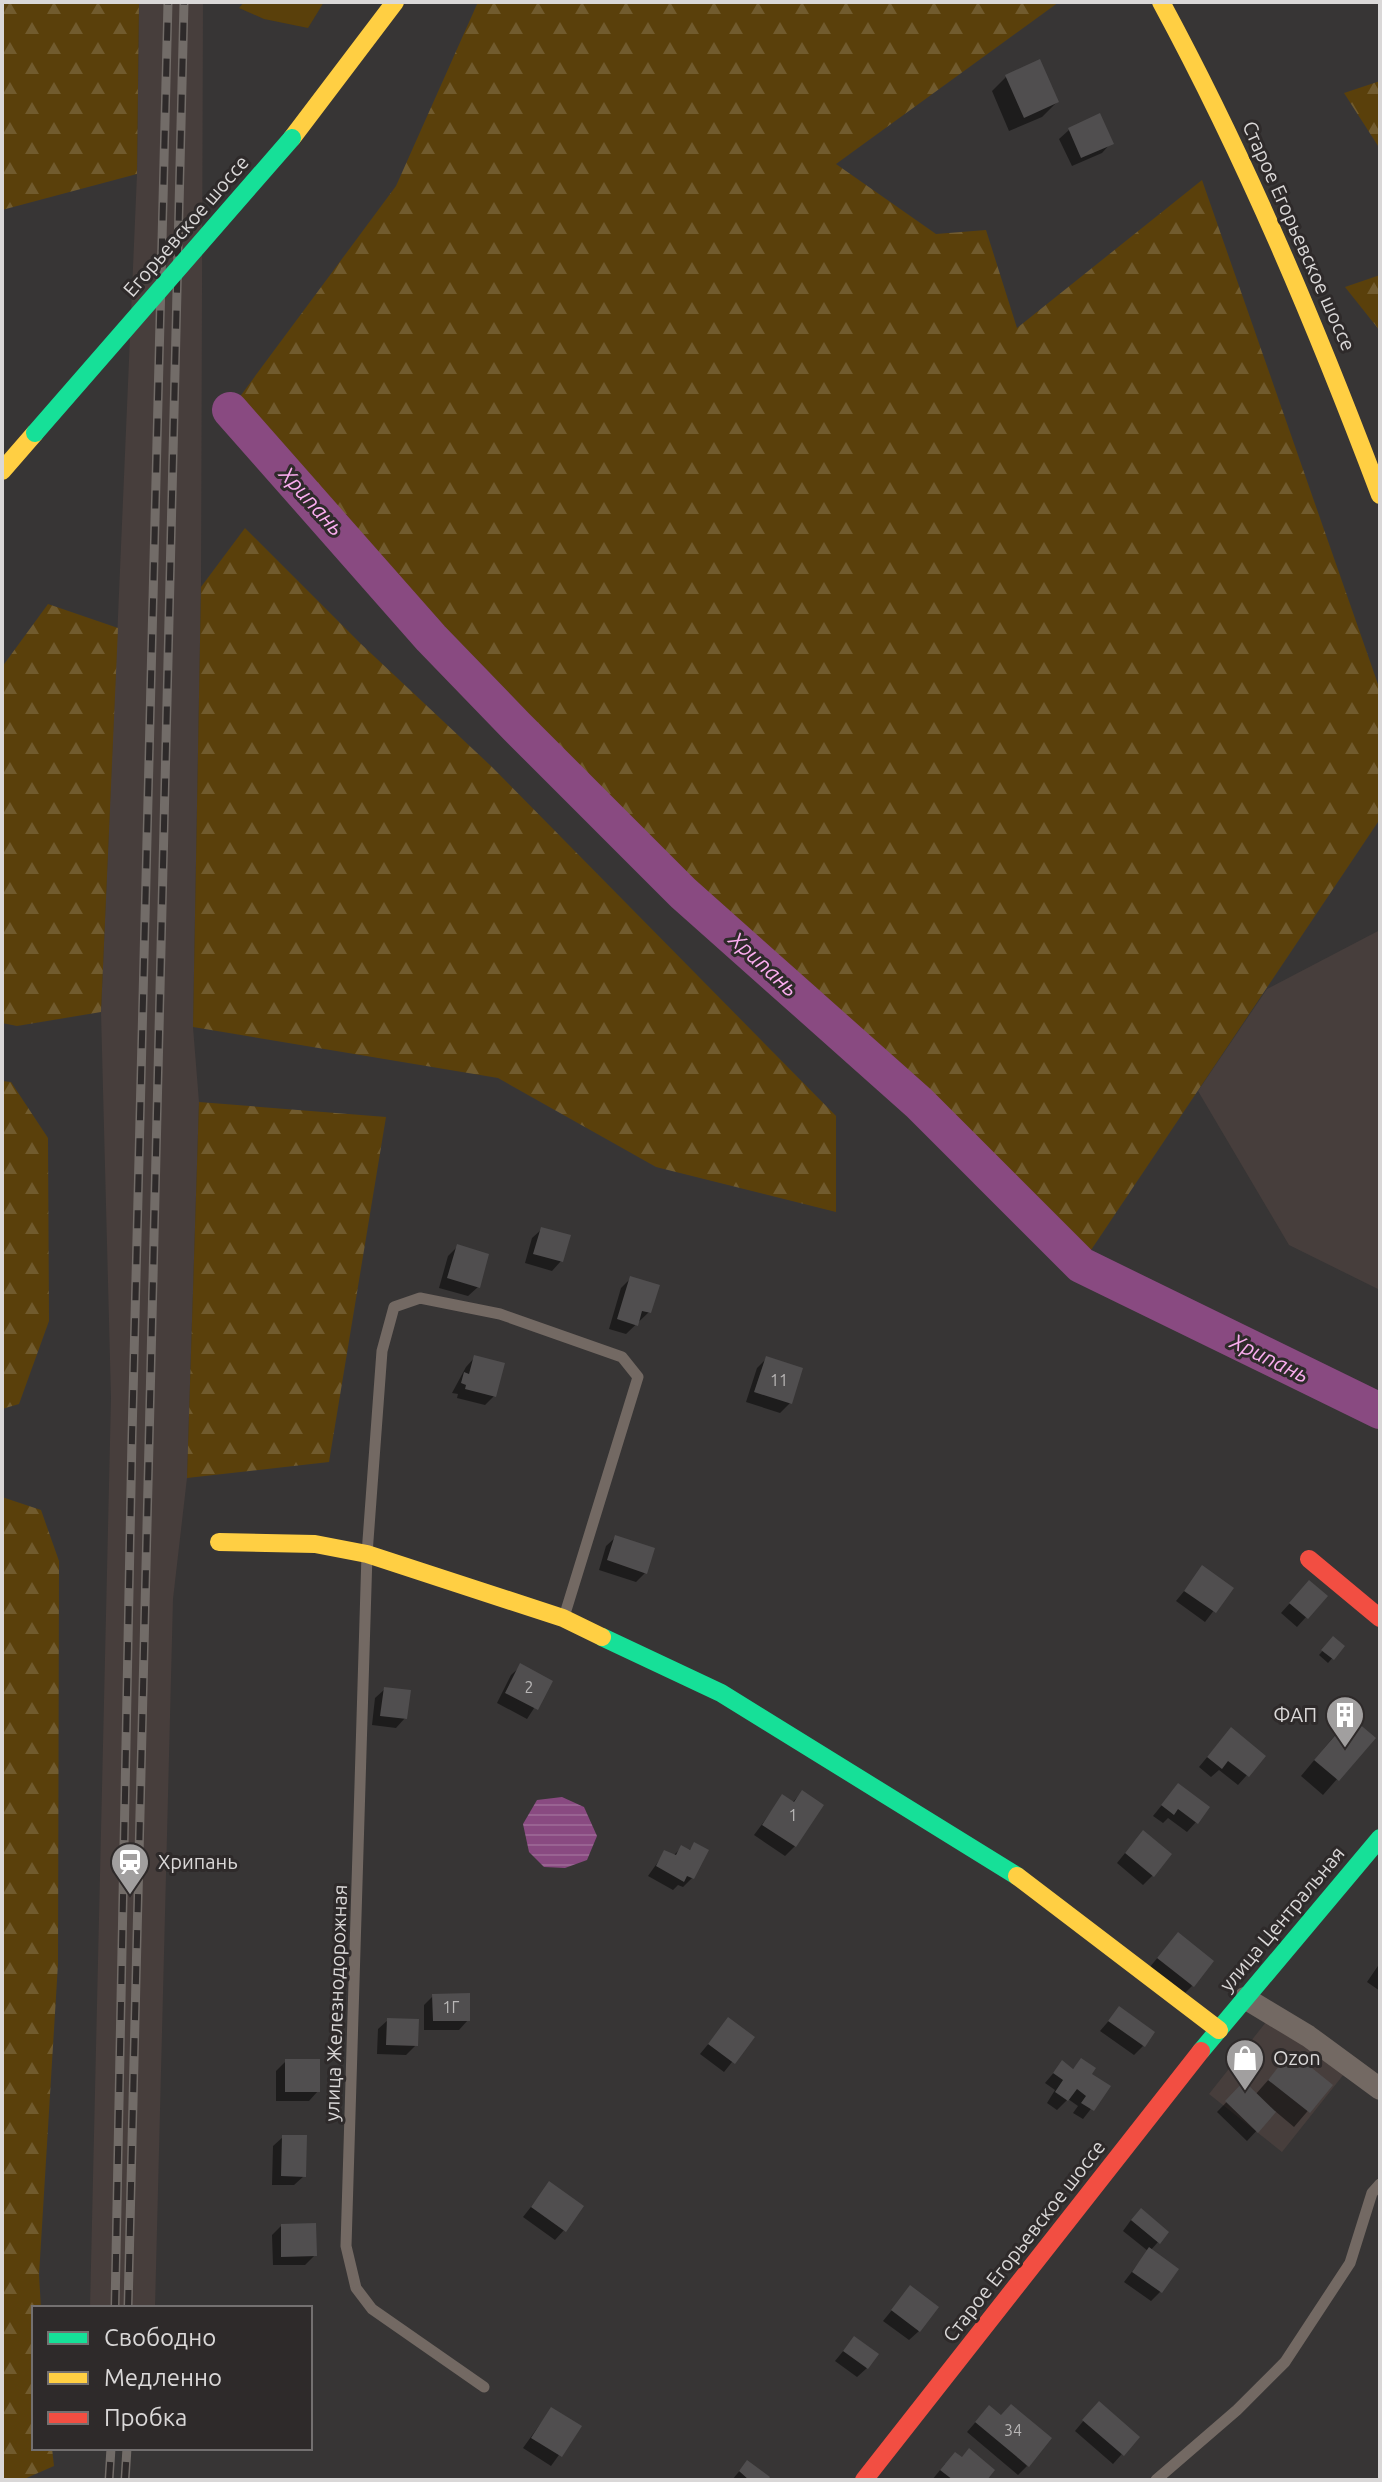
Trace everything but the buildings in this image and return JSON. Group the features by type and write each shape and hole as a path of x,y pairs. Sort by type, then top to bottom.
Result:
{"main road":[{"name":"Егорьевское шоссе","path":"2,471 292,138 368,42 395,2"},
{"name":"Старое Егорьевское шоссе","path":"1161,2 1217,105 1311,313 1380,495"},
{"path":"219,1542 315,1544 367,1554 563,1618 766,1718 1002,1866 1219,2030"},
{"path":"1309,1559 1380,1618"},
{"name":"улица Центральная","path":"1219,2030 1380,1838"},
{"name":"Старое Егорьевское шоссе","path":"864,2480 1219,2030"}],"street":[{"path":"1245,1998 1308,2036 1380,2089"}],"lane":[{"name":"улица Железнодорожная","path":"484,2387 372,2309 356,2288 346,2246 367,1554 382,1351 394,1307 420,1298 500,1314 622,1357 638,1377 563,1618"},
{"path":"1156,2480 1237,2410 1285,2362 1350,2263 1372,2193 1380,2184"}],"shaded area":[{"path":"139,2 203,2 201,587 193,1027 199,1102 187,1478 173,1599 155,2306 90,2306 111,1398 101,1012 137,174"},
{"path":"1380,930 1380,1290 1289,1245 1198,1091 1267,989"},
{"path":"562,1797 584,1807 597,1836 587,1860 565,1868 544,1867 529,1852 523,1824 537,1800"},
{"path":"1270,2017 1344,2074 1282,2152 1209,2094"}],"green space":[{"path":"2,2 139,2 137,174 2,210"},
{"path":"244,2 324,2 308,28 264,19 239,8"},
{"path":"478,2 1059,2 836,164 936,234 986,230 1017,328 1202,180 1380,690 1380,819 1081,1265 919,1103 683,893 517,727 431,638 230,410 396,186"},
{"path":"1380,81 1380,149 1344,93"},
{"path":"1380,275 1380,331 1345,287"},
{"path":"245,528 360,643 492,767 836,1116 836,1212 656,1167 498,1078 193,1027 201,587"},
{"path":"48,604 118,628 101,1012 17,1026 2,1023 2,667"},
{"path":"2,1081 11,1082 48,1138 49,1321 19,1404 2,1409"},
{"path":"199,1102 386,1117 329,1462 187,1478"},
{"path":"2,1497 41,1510 59,1561 58,1964 39,2275 41,2306 32,2306 32,2450 52,2450 54,2466 22,2480 2,2480"}],"waterway":[{"name":"Хрипань","path":"230,410 431,638 517,727 683,893 919,1103 1081,1265 1380,1411"}],"railway":[{"path":"115,2306 132,1437 168,2"},
{"path":"128,2306 184,2"},
{"path":"109,2480 111,2450"},
{"path":"125,2480 127,2450"}],"traffic: fast":[{"path":"35,433 292,138"},
{"path":"602,1637 721,1693 1017,1876"},
{"path":"1201,2051 1380,1838"}],"traffic: slow":[{"path":"292,138 395,2"},
{"path":"1161,2 1222,122 1279,245 1380,495"},
{"path":"2,471 35,433"},
{"path":"219,1542 315,1544 367,1554 563,1618 602,1637"},
{"path":"1017,1876 1219,2030"}],"traffic: jam":[{"path":"1309,1559 1380,1618"},
{"path":"864,2480 1201,2051"}],"place":[{"name":"ФАП","path":"1345,1749"},
{"name":"Хрипань","path":"130,1896"},
{"name":"Ozon","path":"1245,2092"}]}
